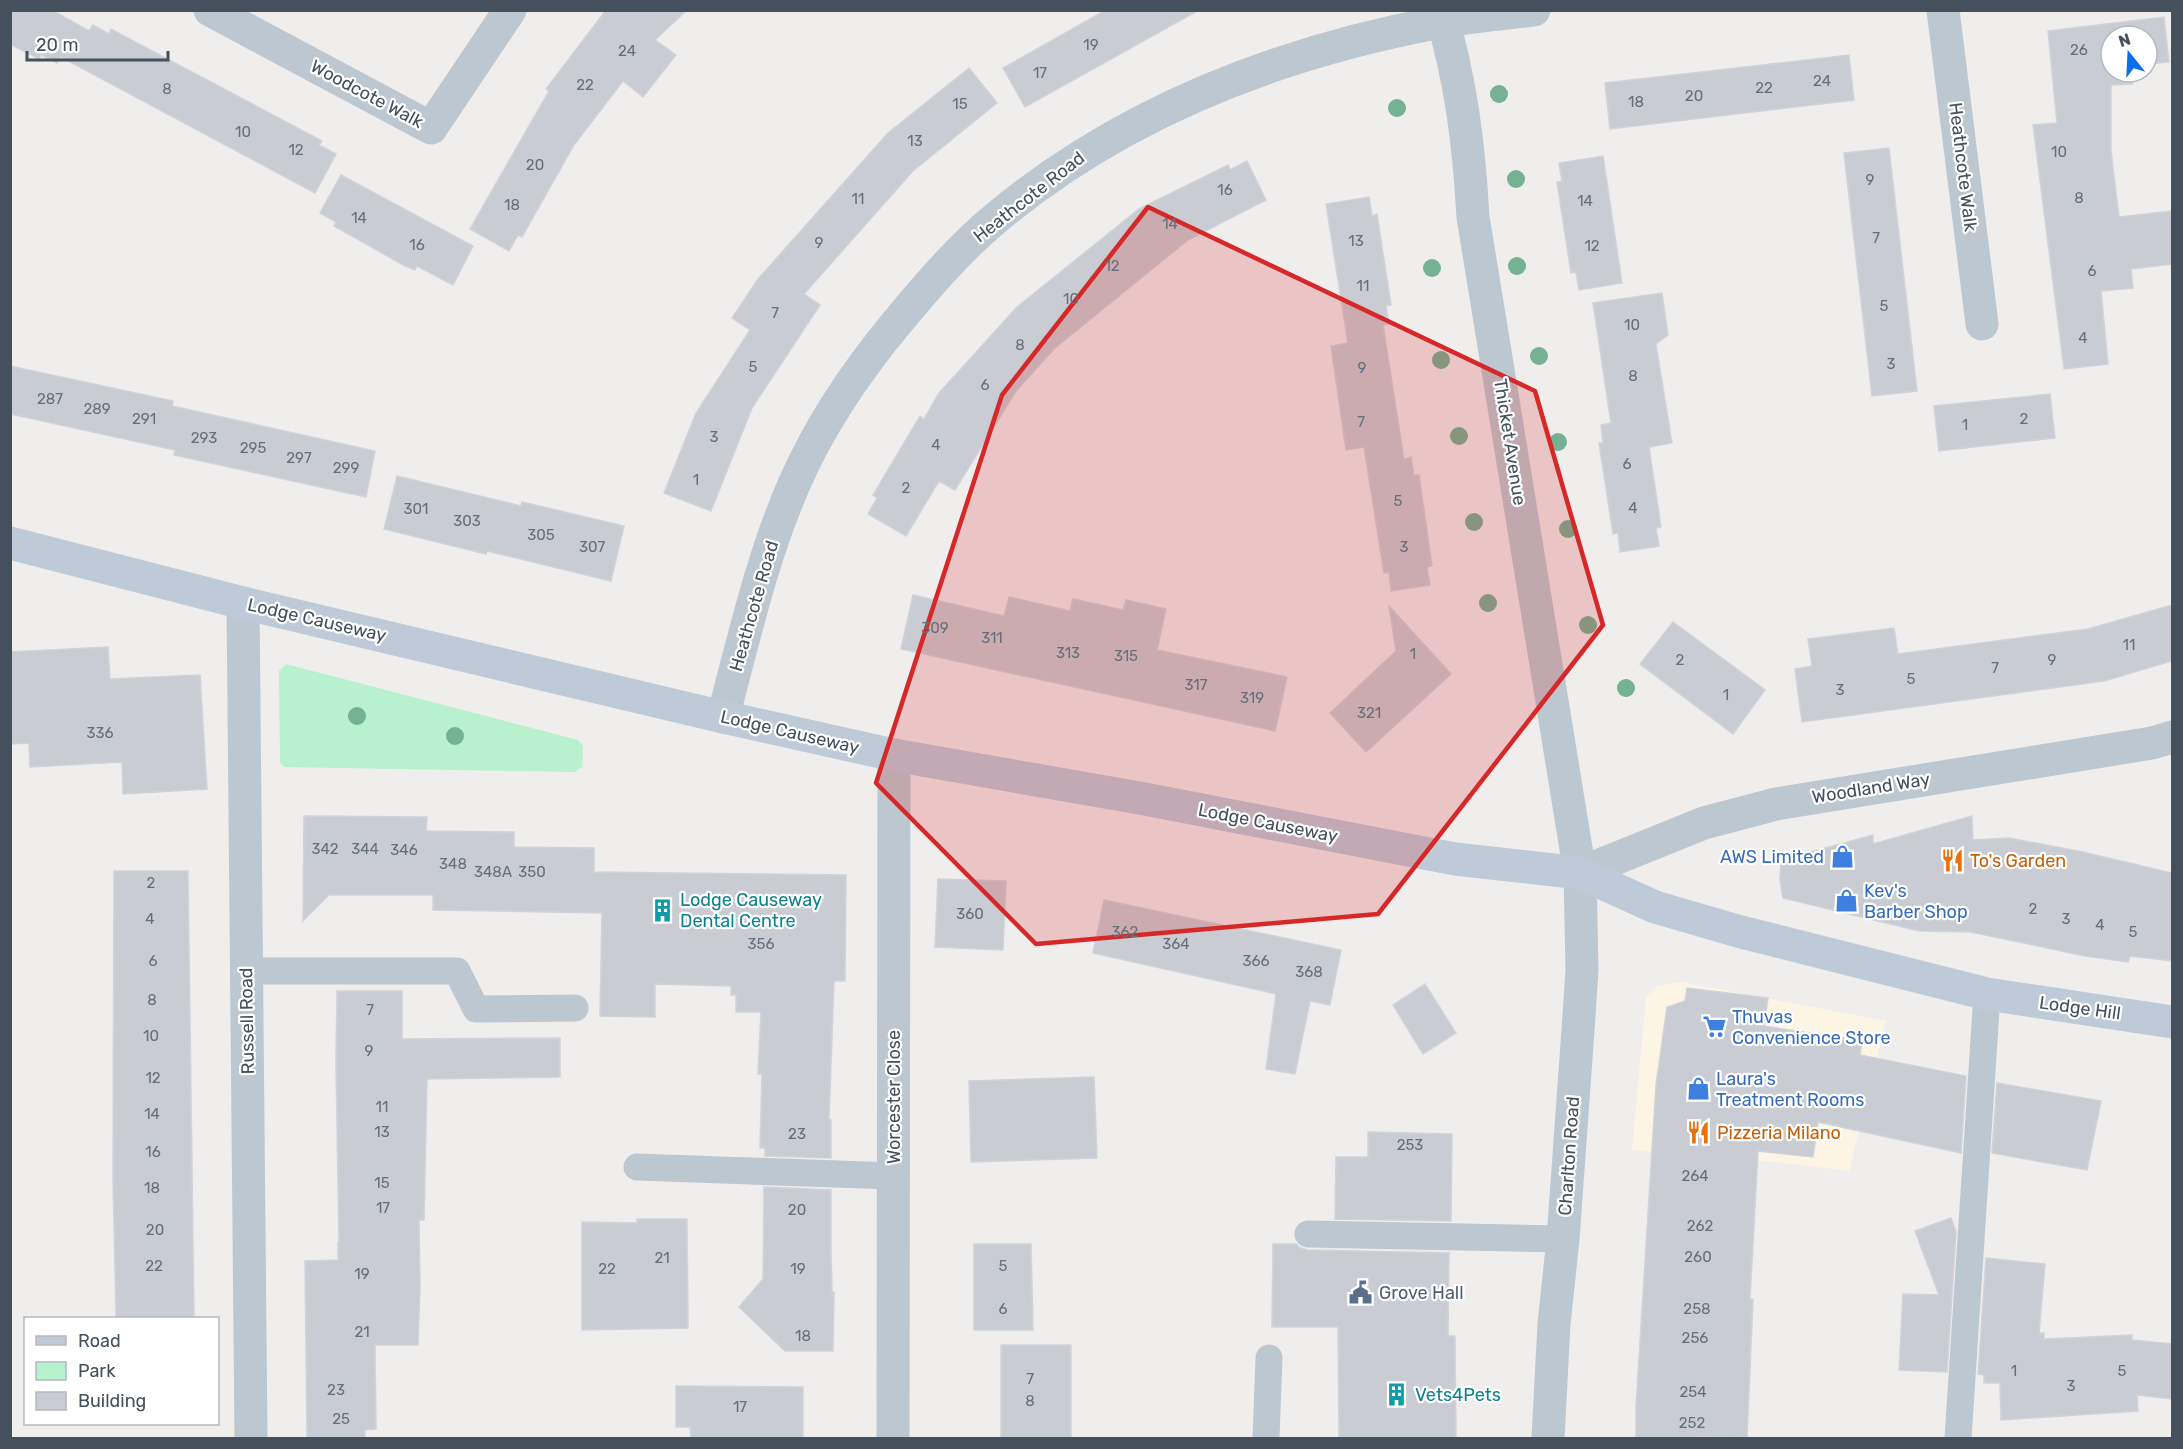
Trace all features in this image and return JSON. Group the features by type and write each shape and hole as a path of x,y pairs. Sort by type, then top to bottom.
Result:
{"main road":[{"name":"Lodge Causeway","path":"10,543 243,603 723,717 894,755 1145,799 1455,859 1580,873 1655,907 1741,932 1987,994"},
{"name":"Lodge Hill","path":"1987,994 2172,1022"}],"street":[{"name":"Woodcote Walk","path":"210,10 430,128 510,10"},
{"name":"Heathcote Road","path":"723,717 760,579 776,530 796,481 822,428 855,377 921,293 954,257 995,219 1087,151 1133,125 1231,81 1296,58 1442,16 1534,10"},
{"name":"Heathcote Walk","path":"1943,10 1983,324"},
{"name":"Thicket Avenue","path":"1442,16 1462,100 1469,150 1473,216 1580,873"},
{"name":"Russell Road","path":"243,603 251,1438"},
{"name":"Woodland Way","path":"1580,873 1704,823 1776,804 2172,737"},
{"name":"Worcester Close","path":"893,1438 894,755"},
{"name":"Charlton Road","path":"1548,1438 1554,1324 1563,1239 1582,970 1580,873"}],"lane":[{"path":"247,971 458,970 476,1009 575,1008"},
{"path":"1958,1438 1987,994"},
{"path":"637,1167 894,1176"},
{"path":"1308,1234 1563,1239"},
{"path":"1266,1438 1269,1358"}],"highlighted area":[{"path":"1148,207 1535,391 1603,625 1378,914 1036,944 876,783 1002,395"}],"shaded area":[{"path":"1681,982 1886,1021 1849,1171 1742,1158 1632,1150 1646,997 1657,986"}],"green space":[{"path":"286,664 578,740 583,746 582,767 575,772 284,767 280,763 279,671"}],"building":[{"path":"10,10 52,10 89,31 93,25 109,34 111,29 322,141 319,145 336,154 315,193 61,57 57,63 41,55 39,59 10,44"},
{"path":"606,10 687,10 655,40 676,55 643,97 623,81 574,145 522,237 518,235 509,251 470,229 549,91 546,89"},
{"path":"1106,10 1199,10 1025,107 1003,68"},
{"path":"2164,17 2169,62 2159,63 2159,24 2106,24"},
{"path":"2099,25 2099,84 2132,84 2111,85 2111,151 2119,217 2172,211 2172,264 2131,269 2133,288 2101,291 2108,364 2064,369 2033,125 2057,123 2048,31"},
{"path":"1849,55 1854,100 1610,129 1605,83"},
{"path":"969,68 997,103 913,171 804,294 820,305 752,408 711,511 664,493 696,413 750,330 732,318 758,279 888,133"},
{"path":"1889,148 1917,391 1872,396 1844,153"},
{"path":"1603,156 1622,283 1579,290 1576,272 1571,273 1557,182 1562,181 1559,163"},
{"path":"1247,161 1266,200 1188,240 1055,348 1016,391 955,490 939,481 906,536 868,514 877,498 873,495 920,416 924,419 939,393 1017,307 1139,209 1228,165 1230,170"},
{"path":"341,175 473,246 453,285 417,266 415,270 405,266 334,226 336,222 320,213"},
{"path":"1369,197 1372,216 1377,214 1391,305 1386,306 1389,324 1383,325 1404,459 1411,457 1414,475 1419,475 1432,566 1427,567 1430,585 1391,591 1389,572 1384,573 1364,447 1346,450 1331,346 1348,343 1326,204"},
{"path":"1662,293 1668,335 1656,344 1672,443 1649,447 1661,527 1656,528 1659,546 1620,552 1618,533 1613,534 1599,443 1603,443 1601,425 1611,423 1593,303"},
{"path":"10,366 173,401 172,406 375,451 366,497 174,455 175,450 10,414"},
{"path":"2050,394 2055,438 1939,451 1934,406"},
{"path":"397,476 521,506 522,502 624,526 611,581 384,529"},
{"path":"913,595 1004,616 1009,597 1070,611 1073,599 1123,610 1126,600 1166,609 1157,650 1287,677 1275,731 901,649"},
{"path":"2172,605 2172,661 2104,681 1802,722 1795,669 1812,666 1808,639 1894,628 1898,654 2088,629"},
{"path":"1389,606 1451,674 1366,752 1330,713 1396,651"},
{"path":"1673,622 1765,690 1733,734 1640,664"},
{"path":"108,647 110,679 200,675 207,789 123,794 122,762 30,767 29,743 10,744 10,652"},
{"path":"304,816 427,817 426,831 514,832 514,847 594,848 594,872 846,875 845,981 834,981 829,1120 831,1120 831,1158 765,1156 765,1148 760,1148 762,1074 758,1074 761,1012 736,1012 736,995 731,995 731,986 655,984 655,1017 600,1016 602,913 433,910 433,895 329,895 303,921"},
{"path":"1972,816 1973,840 2009,838 2083,852 2172,873 2172,961 2130,956 2128,962 2085,956 1971,932 1919,931 1783,898 1780,880 1781,860 1873,835 1873,844"},
{"path":"114,871 188,871 194,1317 116,1317 113,1177"},
{"path":"938,879 1006,881 1003,950 935,947"},
{"path":"1104,900 1341,950 1330,1005 1310,1001 1295,1074 1266,1069 1276,994 1093,953"},
{"path":"1425,984 1456,1033 1423,1054 1393,1005"},
{"path":"1687,988 1768,998 1764,1026 1862,1041 1860,1055 1966,1076 1961,1153 1818,1122 1813,1157 1758,1151 1750,1299 1753,1299 1747,1438 1698,1436 1697,1438 1636,1438 1636,1406 1656,1085 1667,1007 1685,1001"},
{"path":"337,991 402,991 402,1039 560,1038 560,1077 427,1079 424,1220 419,1220 418,1345 375,1345 376,1429 365,1430 365,1438 307,1438 305,1261 338,1260"},
{"path":"1094,1077 1097,1158 971,1162 969,1081"},
{"path":"1997,1083 2101,1101 2087,1170 1992,1153"},
{"path":"1368,1132 1452,1134 1451,1221 1335,1219 1336,1157 1368,1157"},
{"path":"764,1187 831,1190 833,1351 785,1351 739,1307 763,1279"},
{"path":"1951,1218 1956,1232 1947,1372 1899,1370 1903,1294 1939,1295 1915,1231"},
{"path":"637,1219 687,1219 688,1328 582,1330 582,1222 637,1223"},
{"path":"974,1244 1031,1244 1033,1330 974,1330"},
{"path":"1273,1244 1296,1244 1308,1250 1449,1253 1448,1336 1455,1336 1456,1438 1339,1438 1338,1327 1272,1327"},
{"path":"1986,1258 2045,1264 2039,1333 2044,1333 2044,1339 2132,1335 2132,1340 2172,1344 2172,1399 2137,1395 2138,1411 2001,1420 2000,1383 1984,1383 1984,1375 1978,1374"},
{"path":"1001,1345 1071,1345 1071,1438 1001,1438"},
{"path":"676,1386 803,1387 803,1438 691,1438 690,1427 676,1427"}],"place":[{"name":"AWS Limited","path":"1842,857"},
{"name":"To's Garden","path":"1952,861"},
{"name":"Kev's Barber Shop","path":"1846,901"},
{"name":"Lodge Causeway Dental Centre","path":"662,910"},
{"name":"Thuvas Convenience Store","path":"1714,1027"},
{"name":"Laura's Treatment Rooms","path":"1698,1089"},
{"name":"Pizzeria Milano","path":"1699,1133"},
{"name":"Grove Hall","path":"1361,1293"},
{"name":"Vets4Pets","path":"1397,1395"}]}
